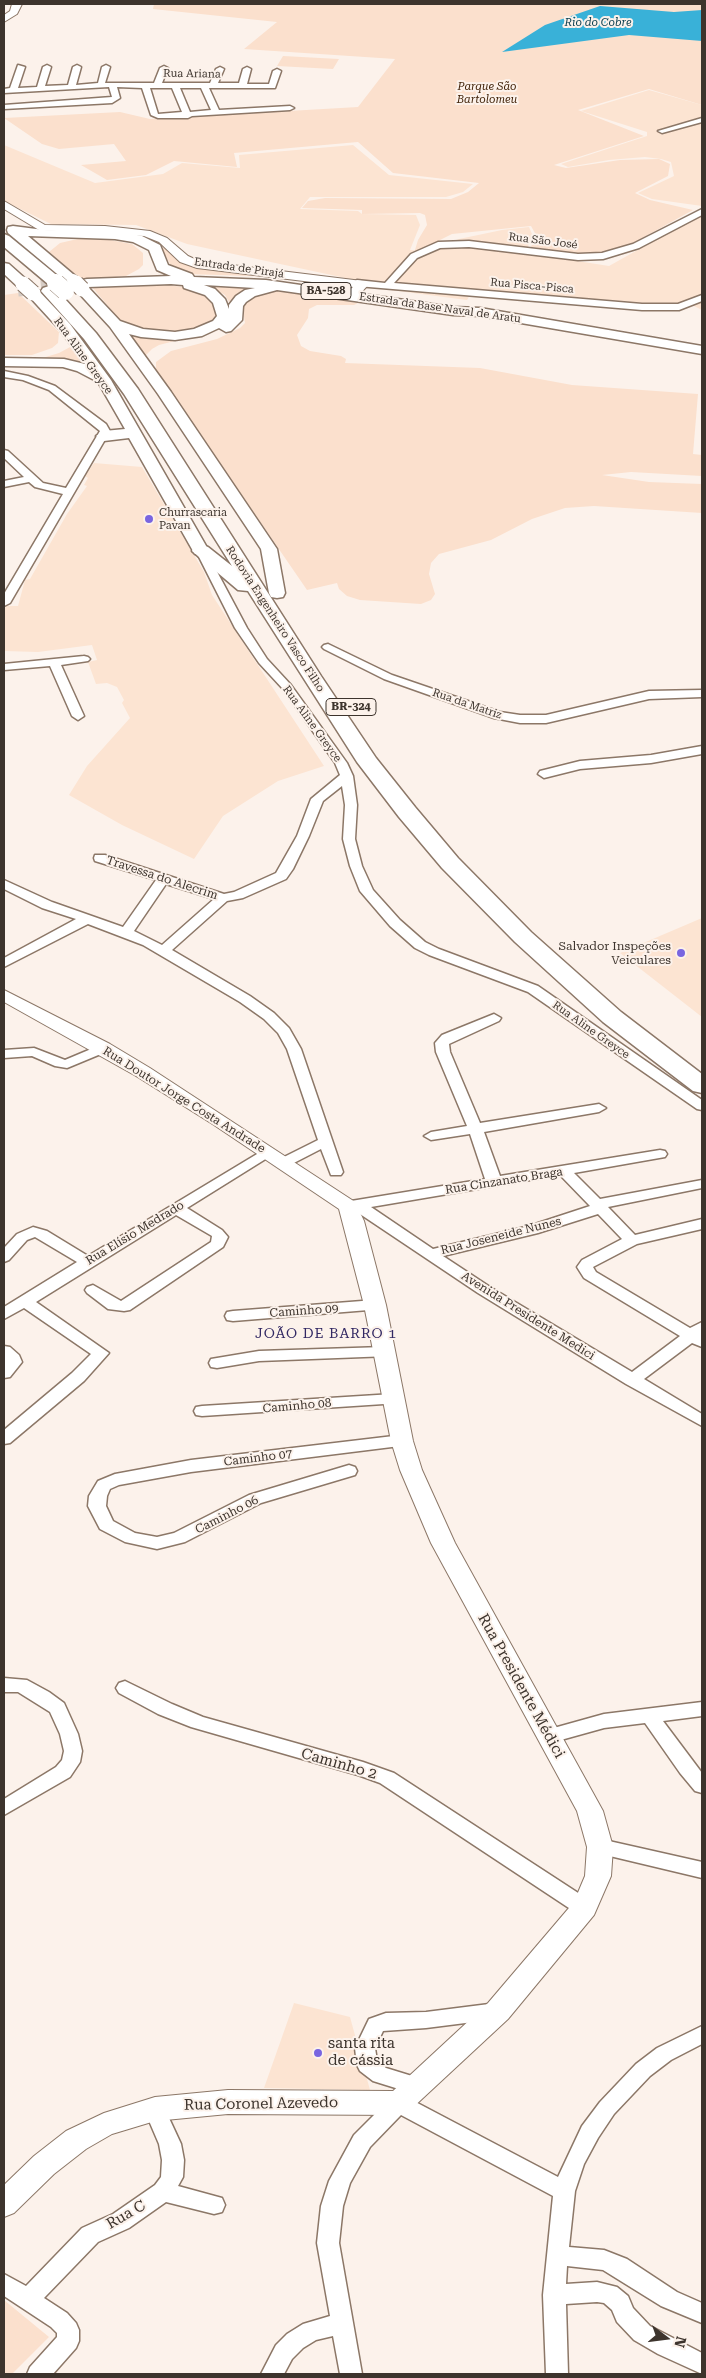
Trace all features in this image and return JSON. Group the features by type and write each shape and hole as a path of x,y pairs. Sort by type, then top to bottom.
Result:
{"highway":[{"name":"Rodovia Engenheiro Vasco Filho","path":"7,232 49,287"},
{"name":"Rodovia Engenheiro Vasco Filho","path":"4,252 105,332 142,383 219,499 269,596 368,762 450,863 523,937 612,1017 702,1086"},
{"path":"201,551 237,580 269,596"},
{"path":"216,582 237,580"},
{"name":"Rodovia Engenheiro Vasco Filho","path":"269,596 416,801 500,892 586,973 662,1037 702,1066"}],"main road":[{"path":"4,18 14,12 17,4"},
{"name":"Entrada de Pirajá","path":"4,204 31,219 39,226 54,230 105,229 146,233 163,240 184,259 198,264 459,305 480,312"},
{"path":"54,230 70,234"},
{"path":"7,232 115,235 137,239 155,248 162,267 166,270 176,275 195,278"},
{"path":"7,232 41,252 49,287 115,324 141,333 182,335 205,331 222,320 224,316 222,306 210,292 188,285 153,281"},
{"path":"41,252 53,242 87,236 123,238 145,248 151,258 147,268 138,274 116,281"},
{"name":"Rua Aline Greyce","path":"4,267 49,287 65,327 104,380 201,551"},
{"path":"171,280 195,278 292,281 355,289"},
{"name":"Estrada da Base Naval de Aratu","path":"49,287 116,281 171,280 251,282 287,286 355,289"},
{"path":"164,348 208,336 230,326 235,320 236,305 250,293 287,286"},
{"name":"Estrada da Base Naval de Aratu","path":"480,312 702,350"},
{"path":"115,324 269,549 269,596"},
{"path":"4,360 35,357 61,347 67,336 65,327"},
{"path":"677,346 702,345"},
{"path":"149,372 147,363 151,355"},
{"path":"4,360 64,364 82,368 104,380"},
{"path":"104,436 133,433"},
{"name":"Rua Doutor Jorge Costa Andrade","path":"8,996 103,1048 221,1121 266,1152 352,1206"},
{"name":"Rua Presidente Médici","path":"352,1206 375,1305 402,1441 411,1470 443,1543 590,1811 600,1848 598,1876 585,1908 498,2011 408,2095"},
{"name":"Rua Coronel Azevedo","path":"4,2204 44,2165 76,2140 104,2125 155,2109 228,2102 408,2095"}],"street":[{"path":"13,90 21,67"},
{"path":"40,88 47,67"},
{"path":"71,87 77,67"},
{"path":"101,85 106,67"},
{"path":"157,85 164,68"},
{"path":"216,114 208,86 220,69"},
{"path":"238,94 238,86 247,69"},
{"name":"Rua Ariana","path":"4,91 101,85 268,88 277,71"},
{"path":"4,107 108,102 116,98 112,85"},
{"path":"145,85 155,115 188,116 290,108"},
{"path":"175,85 188,116"},
{"path":"273,101 277,109"},
{"path":"242,103 246,111"},
{"path":"662,131 702,120"},
{"name":"Rua São José","path":"388,285 414,256 438,245 469,244 571,256 603,256 630,249 702,212"},
{"name":"Rua Pisca-Pisca","path":"355,289 388,285 651,307 679,306 702,298"},
{"path":"4,374 25,378 52,388 102,426 105,431 104,436 4,603"},
{"path":"4,453 31,478 47,489 70,492"},
{"path":"4,484 31,478"},
{"name":"Rua Aline Greyce","path":"201,551 241,628 263,661 287,687 341,763 347,776 351,805 349,839 356,866 367,891 395,924 420,945 434,952 518,982 533,990 702,1106"},
{"name":"Rua da Matriz","path":"328,647 388,677 498,715 520,719 546,719 649,695 702,694"},
{"path":"4,667 55,664 84,659"},
{"path":"55,664 78,716"},
{"path":"544,774 580,765 651,759 702,750"},
{"path":"164,950 223,898 238,895 280,876 287,868 303,836 317,799 347,776"},
{"name":"Travessa do Alecrim","path":"100,858 223,898"},
{"path":"126,932 163,879"},
{"path":"4,884 47,905 126,932 164,950 245,999 269,1016 284,1031 294,1049 324,1142 336,1172"},
{"path":"4,963 87,919"},
{"path":"494,1018 447,1038 442,1043 443,1052 475,1128 494,1182"},
{"path":"4,1054 34,1052 67,1064 103,1048"},
{"path":"431,1136 599,1108"},
{"path":"283,1163 324,1142"},
{"name":"Rua Elísio Medrado","path":"4,1314 266,1152"},
{"name":"Rua Cinzanato Braga","path":"352,1206 660,1154"},
{"path":"564,1171 632,1240"},
{"name":"Rua Joseneide Nunes","path":"430,1254 511,1236 598,1206 702,1184"},
{"name":"Avenida Presidente Medici","path":"352,1206 484,1290 702,1421"},
{"path":"93,1290 114,1305 124,1306 218,1244 220,1236 176,1208"},
{"path":"632,1380 699,1335 599,1280 586,1271 587,1263 632,1240 702,1224"},
{"path":"4,1257 26,1234 32,1232 42,1234 87,1262"},
{"path":"4,1439 78,1376 101,1353 24,1301"},
{"name":"Caminho 09","path":"233,1316 375,1305"},
{"path":"4,1351 13,1358 14,1362 5,1372"},
{"path":"217,1363 259,1356 308,1352 384,1352"},
{"name":"Caminho 08","path":"202,1411 393,1399"},
{"name":"Caminho 07","path":"106,1525 96,1506 98,1496 104,1485 115,1480 191,1466 402,1441"},
{"name":"Caminho 06","path":"106,1525 131,1538 157,1543 179,1538 255,1499 349,1471"},
{"path":"4,1685 21,1685 44,1697 57,1708 69,1734 73,1751 71,1762 63,1772 4,1808"},
{"name":"Caminho 2","path":"125,1688 165,1709 198,1722 363,1769 386,1778 496,1848 585,1908"},
{"path":"550,1736 604,1721 702,1709"},
{"path":"650,1716 686,1768 702,1786"},
{"path":"600,1848 702,1870"},
{"path":"498,2011 426,2020 386,2021 376,2025 367,2040 365,2048 367,2066 408,2095 564,2191"},
{"path":"557,2374 554,2295 557,2255 564,2191 574,2163 590,2132 607,2108 643,2070 664,2054 702,2034"},
{"path":"351,2374 328,2243 332,2206 340,2181 362,2141 408,2095"},
{"path":"155,2109 170,2144 173,2160 172,2177 163,2192 214,2206"},
{"name":"Rua C","path":"28,2300 90,2235 122,2222 163,2192"},
{"path":"557,2255 604,2260 618,2266 669,2299 702,2313"},
{"path":"4,2284 64,2325 69,2337 68,2341 38,2374"},
{"path":"554,2295 597,2292 609,2294 620,2303 625,2315 642,2333 702,2364"},
{"path":"272,2374 284,2352 295,2341 311,2331 341,2324"}],"shaded area":[{"path":"649,90 702,105 702,206 652,199 638,193 674,176 671,162 661,159 645,157 609,160 568,167 561,164 647,136 647,132 581,111"},
{"path":"4,145 95,183 163,174 182,163 240,168 239,155 353,145 389,175 473,184 463,192 446,197 310,197 300,209 358,211 362,214 416,215 420,225 410,250 426,251 459,239 502,230 529,227 532,234 526,253 609,266 702,214 702,310 692,305 672,311 471,293 467,300 375,288 383,282 364,282 187,244 136,225 51,224 4,201"},
{"path":"94,463 142,467 204,572 212,595 324,766 278,781 223,816 194,859 122,825 69,795 87,766 130,718 122,703 124,700 117,687 107,683 96,684 88,662 97,660 92,645 38,652 4,651 4,611 6,606 18,606 25,580 30,579 67,514 87,486 84,485 88,478 85,476"},
{"path":"702,918 702,1017 620,953"},
{"name":"santa rita de cássia","path":"294,2003 350,2017 370,2090 264,2088"}],"green space":[{"name":"Parque São Bartolomeu","path":"154,4 702,4 702,105 649,89 578,110 644,136 554,165 566,168 620,160 659,159 670,164 668,176 635,193 650,200 693,210 626,247 605,253 590,255 531,247 536,235 531,226 452,234 418,251 415,250 418,240 427,225 425,215 420,213 362,214 362,210 302,208 308,201 325,198 451,199 468,192 479,183 393,173 358,142 234,153 237,167 174,161 146,175 107,180 81,165 126,161 114,144 59,149 42,144 4,118 120,112 150,119 358,107 395,59 244,49 277,22 153,9"},
{"path":"283,56 339,59 333,69 277,66"},
{"path":"82,238 105,239 132,244 143,253 143,265 126,276 82,280 49,252 60,243"},
{"path":"161,248 167,248 176,259 184,263 282,277 187,274 173,269"},
{"path":"152,283 203,292 215,301 218,318 206,327 175,333 150,331 123,324 92,287"},
{"path":"208,285 258,288 240,293 229,302 225,295"},
{"path":"269,291 290,292 358,303 354,305 317,305 309,309 308,318 297,335 301,346 310,351 341,356 346,359 345,363 480,368 572,385 698,394 693,454 702,455 702,476 631,472 602,475 649,482 702,484 702,513 594,506 565,508 532,519 491,540 439,554 431,563 429,574 435,594 431,600 421,604 360,600 347,596 339,589 337,583 307,590 156,370 156,362 171,351 217,339 240,328 245,323 243,310 245,302 249,298"},
{"path":"18,293 59,332 58,343 52,348 32,355 4,355 4,295"},
{"path":"127,332 198,335 159,345 143,358"},
{"path":"72,346 86,366 39,359 59,353"},
{"path":"4,2300 49,2337 12,2374 4,2374"}],"water":[{"name":"Rio do Cobre","path":"600,6 674,12 702,10 702,41 629,35 502,52 545,25"}],"tunnel":[{"path":"18,289 77,284"}],"place":[{"name":"Churrascaria Pavan","path":"149,519"},
{"name":"Salvador Inspeções Veiculares","path":"681,953"},
{"name":"santa rita de cássia","path":"318,2053"}],"district":[{"name":"JOÃO DE BARRO 1","path":"326,1334"}]}
